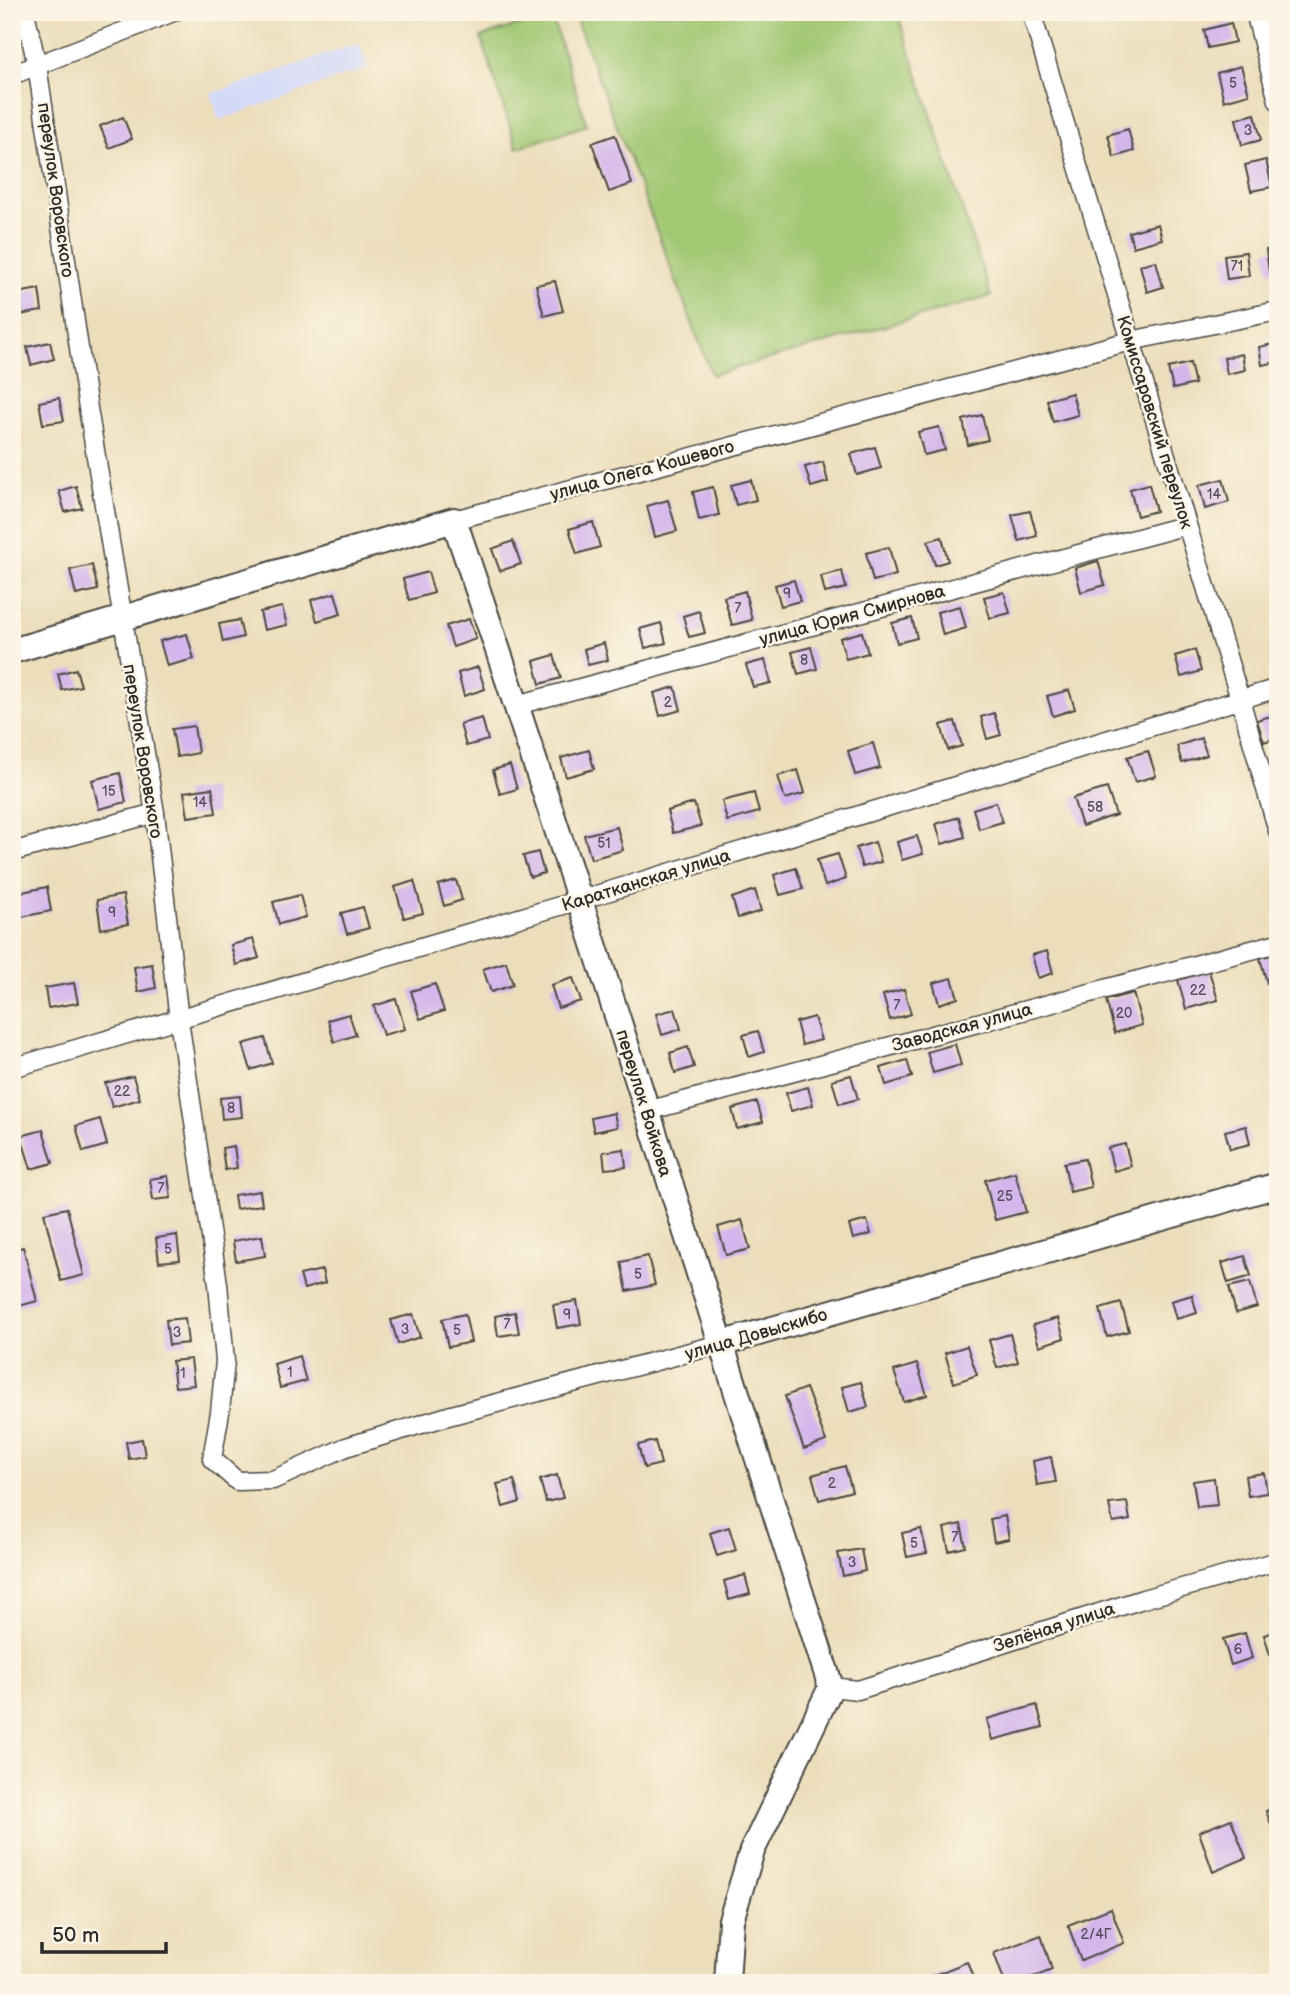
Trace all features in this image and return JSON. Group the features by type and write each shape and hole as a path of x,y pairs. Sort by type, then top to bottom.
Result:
{"street":[{"name":"переулок Воровского","path":"25,12 37,65 87,401 155,813 179,1020 218,1284 225,1361 212,1459 237,1481"},
{"path":"12,75 173,12"},
{"name":"Комиссаровский переулок","path":"1031,12 1278,831"},
{"path":"1255,12 1278,101"},
{"name":"улица Олега Кошевого","path":"12,651 454,520 1130,341 1278,311"},
{"name":"переулок Войкова","path":"454,520 580,900 831,1688"},
{"name":"улица Юрия Смирнова","path":"517,705 1187,526"},
{"name":"Каратканская улица","path":"12,1068 580,900 1278,688"},
{"path":"12,852 155,813"},
{"name":"Заводская улица","path":"647,1111 1278,943"},
{"name":"улица Довыскибо","path":"237,1481 273,1480 346,1447 436,1420 720,1344 1278,1185"},
{"name":"Зелёная улица","path":"831,1688 858,1690 1143,1599 1278,1561"},
{"path":"727,1983 731,1920 752,1851 831,1688"}],"shaded area":[{"path":"359,43 368,68 219,120 211,94"}],"green space":[{"path":"573,12 897,12 991,296 712,375"},
{"path":"551,14 587,125 517,148 481,37"}],"building":[{"path":"1231,23 1235,42 1208,48 1204,30"},
{"path":"1241,66 1249,94 1224,101 1217,73"},
{"path":"1255,114 1261,140 1242,145 1236,119"},
{"path":"123,117 132,139 109,148 100,126"},
{"path":"1128,129 1134,151 1114,157 1108,135"},
{"path":"615,135 632,184 609,192 592,143"},
{"path":"1266,160 1272,187 1251,191 1245,165"},
{"path":"1158,224 1162,239 1133,247 1129,232"},
{"path":"1278,248 1278,269 1269,271 1266,250"},
{"path":"1246,252 1249,276 1227,279 1224,255"},
{"path":"1156,261 1163,287 1147,292 1140,265"},
{"path":"555,281 563,311 544,316 536,285"},
{"path":"39,289 42,311 13,316 12,294"},
{"path":"50,342 54,359 31,365 27,347"},
{"path":"1278,343 1278,362 1262,365 1259,347"},
{"path":"1242,354 1245,370 1227,374 1224,358"},
{"path":"1190,363 1195,384 1173,389 1168,368"},
{"path":"1072,393 1078,415 1053,422 1047,400"},
{"path":"59,398 64,421 43,424 39,402"},
{"path":"982,415 988,440 968,445 963,420"},
{"path":"939,427 945,450 924,455 918,432"},
{"path":"875,447 881,468 857,475 851,454"},
{"path":"823,462 828,482 811,487 805,467"},
{"path":"1223,479 1229,502 1205,509 1199,485"},
{"path":"751,480 756,500 736,505 731,485"},
{"path":"1149,484 1156,511 1137,516 1130,489"},
{"path":"76,486 82,508 65,512 59,491"},
{"path":"713,487 719,515 699,520 693,492"},
{"path":"668,500 677,531 655,537 647,506"},
{"path":"1030,511 1037,536 1019,541 1012,515"},
{"path":"593,522 600,547 577,554 569,529"},
{"path":"942,537 948,561 935,565 928,541"},
{"path":"513,541 521,564 500,571 492,549"},
{"path":"889,547 896,575 873,581 866,553"},
{"path":"1098,561 1105,585 1081,592 1075,568"},
{"path":"92,565 98,590 76,595 70,570"},
{"path":"842,571 846,588 825,593 821,576"},
{"path":"428,572 434,593 409,600 403,579"},
{"path":"794,580 800,601 781,606 775,585"},
{"path":"12,589 18,606 12,608"},
{"path":"745,591 752,620 732,625 724,597"},
{"path":"1004,592 1010,613 990,618 984,597"},
{"path":"335,593 341,614 317,621 311,600"},
{"path":"960,606 966,628 943,635 937,612"},
{"path":"282,607 287,625 264,630 260,612"},
{"path":"699,611 705,633 689,637 683,616"},
{"path":"912,618 917,638 897,643 892,623"},
{"path":"469,619 476,639 453,647 446,626"},
{"path":"239,620 243,637 223,642 219,624"},
{"path":"661,623 666,643 645,648 640,629"},
{"path":"862,632 868,653 846,659 840,638"},
{"path":"187,634 194,659 167,666 160,641"},
{"path":"604,643 608,660 588,665 584,649"},
{"path":"811,647 817,669 798,674 792,652"},
{"path":"1195,650 1201,671 1181,677 1175,656"},
{"path":"554,655 561,678 540,684 534,661"},
{"path":"765,660 771,683 753,687 746,665"},
{"path":"478,667 485,689 464,696 458,673"},
{"path":"76,669 81,686 62,690 58,674"},
{"path":"675,687 681,710 660,716 654,693"},
{"path":"12,690 19,709 12,711"},
{"path":"1069,690 1075,709 1053,716 1047,696"},
{"path":"994,713 1001,735 987,739 981,717"},
{"path":"1278,714 1278,737 1264,742 1257,720"},
{"path":"482,718 488,740 466,746 460,724"},
{"path":"955,721 962,746 948,750 941,725"},
{"path":"194,726 198,753 177,757 172,729"},
{"path":"1201,738 1207,755 1182,763 1177,746"},
{"path":"873,743 880,768 855,775 848,751"},
{"path":"589,750 594,769 566,777 561,758"},
{"path":"1148,751 1156,776 1135,782 1127,757"},
{"path":"510,765 517,789 500,794 493,770"},
{"path":"798,770 805,793 785,799 778,776"},
{"path":"120,773 126,802 99,809 92,780"},
{"path":"212,788 216,813 188,817 184,792"},
{"path":"1107,788 1116,815 1082,826 1073,798"},
{"path":"754,793 759,812 727,821 722,801"},
{"path":"996,802 1002,822 979,829 973,809"},
{"path":"694,803 701,826 673,833 667,811"},
{"path":"959,817 965,837 942,844 936,824"},
{"path":"617,827 623,850 591,859 584,835"},
{"path":"917,836 923,854 902,860 897,842"},
{"path":"875,842 881,862 862,867 856,848"},
{"path":"538,852 544,873 530,877 523,856"},
{"path":"838,854 846,879 825,886 817,860"},
{"path":"796,868 803,889 780,895 774,875"},
{"path":"456,880 462,900 444,906 438,885"},
{"path":"414,881 423,913 404,918 395,887"},
{"path":"47,887 51,911 16,918 12,894"},
{"path":"755,890 761,911 738,918 732,898"},
{"path":"123,895 128,924 101,929 97,900"},
{"path":"300,895 306,917 279,924 273,902"},
{"path":"363,907 369,928 347,934 341,913"},
{"path":"253,939 259,958 236,965 231,945"},
{"path":"1047,951 1053,973 1038,978 1032,955"},
{"path":"1278,953 1278,980 1267,983 1260,958"},
{"path":"506,962 513,985 491,992 483,969"},
{"path":"152,964 156,988 138,992 134,967"},
{"path":"1209,971 1218,1000 1186,1009 1178,980"},
{"path":"573,978 581,1001 558,1008 551,985"},
{"path":"952,978 958,998 939,1004 933,983"},
{"path":"74,983 78,1003 48,1008 45,988"},
{"path":"435,984 444,1011 420,1019 411,991"},
{"path":"904,989 911,1014 890,1020 883,995"},
{"path":"1133,993 1142,1025 1115,1033 1106,1000"},
{"path":"396,999 405,1029 383,1035 374,1006"},
{"path":"675,1009 681,1029 662,1035 656,1014"},
{"path":"349,1014 356,1035 334,1042 328,1020"},
{"path":"814,1017 821,1040 802,1045 796,1022"},
{"path":"758,1031 764,1052 749,1057 743,1035"},
{"path":"265,1038 272,1063 251,1070 243,1044"},
{"path":"955,1044 961,1065 933,1073 927,1052"},
{"path":"688,1047 694,1067 675,1073 670,1053"},
{"path":"907,1060 912,1077 886,1085 881,1068"},
{"path":"851,1075 858,1099 839,1104 832,1080"},
{"path":"133,1076 140,1099 112,1107 105,1083"},
{"path":"808,1087 813,1105 791,1111 786,1093"},
{"path":"240,1096 242,1117 222,1119 220,1098"},
{"path":"757,1102 763,1122 737,1129 732,1109"},
{"path":"614,1113 617,1127 594,1132 591,1118"},
{"path":"100,1119 107,1145 83,1152 76,1126"},
{"path":"1246,1126 1250,1144 1230,1149 1225,1131"},
{"path":"43,1130 53,1163 31,1169 21,1136"},
{"path":"1125,1144 1131,1166 1114,1171 1108,1148"},
{"path":"234,1146 237,1168 225,1170 222,1148"},
{"path":"624,1149 626,1167 605,1169 603,1152"},
{"path":"1085,1159 1091,1187 1070,1192 1064,1163"},
{"path":"1015,1172 1026,1212 995,1220 985,1180"},
{"path":"168,1176 171,1198 153,1200 150,1179"},
{"path":"260,1191 262,1205 236,1209 234,1195"},
{"path":"67,1208 84,1275 61,1281 44,1213"},
{"path":"742,1220 750,1249 726,1255 718,1227"},
{"path":"867,1220 871,1234 853,1239 849,1225"},
{"path":"177,1235 180,1260 159,1262 156,1238"},
{"path":"262,1236 265,1256 236,1261 233,1241"},
{"path":"1278,1244 1278,1265 1277,1265 1271,1246"},
{"path":"23,1247 37,1301 12,1308 12,1250"},
{"path":"648,1256 655,1285 627,1291 621,1262"},
{"path":"1245,1256 1251,1276 1228,1283 1222,1263"},
{"path":"322,1270 325,1283 304,1289 300,1275"},
{"path":"1250,1282 1257,1307 1236,1313 1229,1287"},
{"path":"1192,1295 1197,1313 1176,1319 1171,1301"},
{"path":"577,1301 581,1324 557,1328 553,1305"},
{"path":"1121,1303 1129,1331 1107,1337 1100,1309"},
{"path":"515,1312 519,1333 498,1336 495,1316"},
{"path":"413,1314 420,1337 398,1344 391,1320"},
{"path":"465,1314 471,1342 448,1347 442,1319"},
{"path":"185,1318 188,1343 169,1345 166,1320"},
{"path":"1058,1318 1064,1338 1039,1346 1033,1325"},
{"path":"1010,1334 1018,1362 997,1368 989,1340"},
{"path":"967,1346 977,1375 954,1383 945,1353"},
{"path":"299,1356 306,1381 280,1388 274,1364"},
{"path":"191,1359 194,1385 175,1387 172,1361"},
{"path":"917,1364 927,1395 904,1402 894,1371"},
{"path":"861,1382 868,1407 849,1412 842,1387"},
{"path":"806,1388 826,1441 804,1449 785,1396"},
{"path":"142,1439 145,1456 129,1459 126,1442"},
{"path":"655,1441 661,1464 644,1468 638,1445"},
{"path":"1051,1457 1056,1482 1037,1485 1033,1461"},
{"path":"845,1466 852,1491 819,1500 812,1475"},
{"path":"1264,1473 1267,1493 1248,1496 1245,1476"},
{"path":"557,1475 563,1498 546,1502 540,1480"},
{"path":"1214,1478 1217,1505 1197,1507 1193,1481"},
{"path":"514,1480 520,1502 503,1507 497,1484"},
{"path":"1127,1502 1130,1520 1113,1523 1109,1504"},
{"path":"1005,1516 1009,1539 994,1542 990,1519"},
{"path":"961,1524 966,1547 949,1551 944,1528"},
{"path":"729,1527 736,1550 717,1556 710,1533"},
{"path":"921,1529 927,1553 907,1557 902,1533"},
{"path":"861,1549 865,1571 843,1576 838,1553"},
{"path":"745,1575 750,1594 729,1600 724,1581"},
{"path":"1278,1631 1278,1653 1270,1655 1264,1635"},
{"path":"1245,1633 1252,1658 1231,1665 1223,1639"},
{"path":"1037,1705 1043,1727 992,1740 987,1719"},
{"path":"1278,1806 1278,1842 1266,1811"},
{"path":"1231,1819 1246,1858 1213,1872 1199,1832"},
{"path":"1111,1908 1124,1943 1081,1961 1068,1925"},
{"path":"1041,1935 1052,1970 1019,1983 1005,1983 994,1953"},
{"path":"967,1962 975,1983 925,1983 924,1979"}]}
